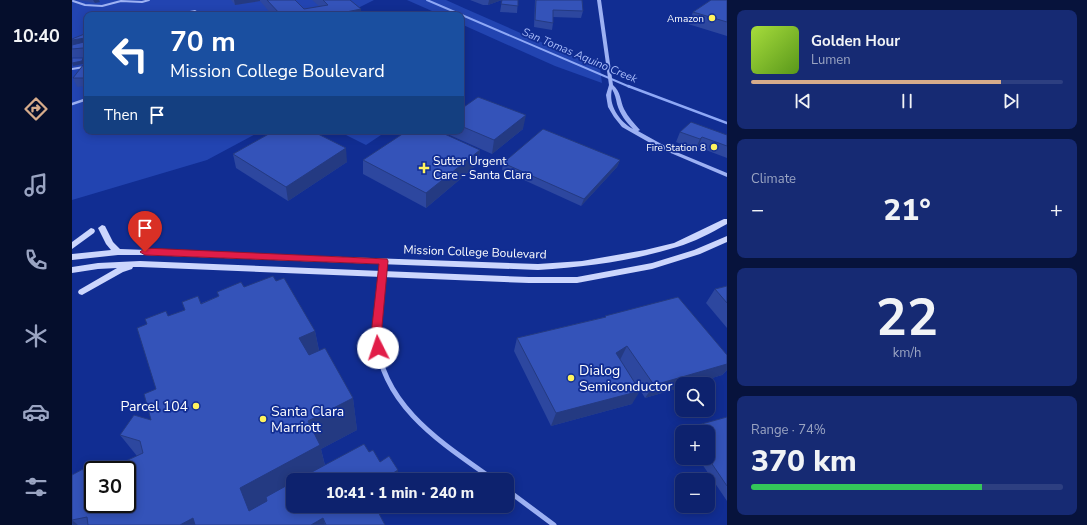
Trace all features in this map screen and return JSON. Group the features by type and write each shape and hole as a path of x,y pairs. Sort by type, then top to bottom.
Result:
{"main road":[{"name":"Mission College Boulevard","path":"72,257 118,252 181,252 538,267 582,264 645,253 676,245 727,221"},
{"path":"102,228 110,244 118,252"},
{"path":"72,246 91,231"},
{"name":"Mission College Boulevard","path":"72,270 102,266 140,264 529,280 577,280 667,263 727,239"},
{"path":"82,292 120,270 140,264"}],"street":[{"path":"72,2 78,0"},
{"path":"599,0 611,85 608,91 611,107 616,116 624,126 661,147 727,175"},
{"path":"72,2 106,6 121,1 135,3 148,1"},
{"path":"72,59 84,59"},
{"path":"72,69 84,67"},
{"path":"611,85 617,89 621,107 625,116 642,136"},
{"path":"72,104 84,100"},
{"path":"384,261 377,326 381,366 388,382 399,400 428,430 485,473"},
{"path":"514,495 554,525"}],"shaded area":[{"path":"72,0 374,0 354,10 355,12 84,12 84,134 255,134 207,160 72,200"},
{"path":"407,0 446,0 600,68 602,83 555,66 464,25 464,12 434,12"},
{"path":"344,134 382,134 366,145"}],"building":[{"path":"267,0 295,0 304,9 328,5 323,0 350,0 361,9 346,12 278,12"},
{"path":"502,0 518,0 518,6 501,4"},
{"path":"536,0 582,0 583,11 553,10 553,23 535,20"},
{"path":"711,0 727,0 727,22 693,12"},
{"path":"84,34 84,38 72,39"},
{"path":"84,42 84,49 72,49 72,45"},
{"path":"72,58 83,58 82,61 72,63"},
{"path":"84,64 84,78 73,78"},
{"path":"478,97 526,115 494,140 464,127 464,107"},
{"path":"691,122 727,135 727,146 702,137 700,139 680,132"},
{"path":"543,129 620,160 584,199 503,163"},
{"path":"269,134 318,134 346,148 286,187 233,154"},
{"path":"402,134 445,134 480,150 426,193 363,160"},
{"name":"Santa Clara Marriott","path":"273,276 276,281 284,278 315,331 299,338 309,355 325,348 353,398 308,421 320,445 240,488 249,511 267,501 266,497 286,486 286,513 379,513 385,525 326,525 323,518 311,525 195,525 193,518 180,525 88,525 87,517 72,520 72,475 83,469 84,513 136,513 136,461 126,461 143,453 140,441 120,435 134,415 151,420 144,394 156,389 137,328 147,324 145,319 166,311 168,316 185,310 182,302 198,296 201,304 219,296 217,292 241,282 244,287"},
{"path":"727,286 727,303 715,289"},
{"path":"678,297 727,355 727,364 682,377 675,377 675,379 654,385 627,346 616,353 640,391 556,413 517,338 606,317 605,316"},
{"path":"727,417 727,486 713,465 715,465 715,425 698,425"},
{"path":"364,444 369,452 373,450 380,462 389,456 398,470 393,473 310,473"}],"waterway":[{"name":"San Tomas Aquino Creek","path":"427,0 455,12"},
{"name":"San Tomas Aquino Creek","path":"464,16 630,87"},
{"name":"San Tomas Aquino Creek","path":"628,86 727,123"}],"place":[{"name":"Amazon","path":"712,18"},
{"name":"Fire Station 8","path":"714,147"},
{"name":"Sutter Urgent Care - Santa Clara","path":"424,168"},
{"name":"Dialog Semiconductor","path":"571,378"},
{"name":"Parcel 104","path":"196,406"},
{"name":"Santa Clara Marriott","path":"263,419"}],"route":[{"path":"145,252 384,261 377,326 378,348"}]}
